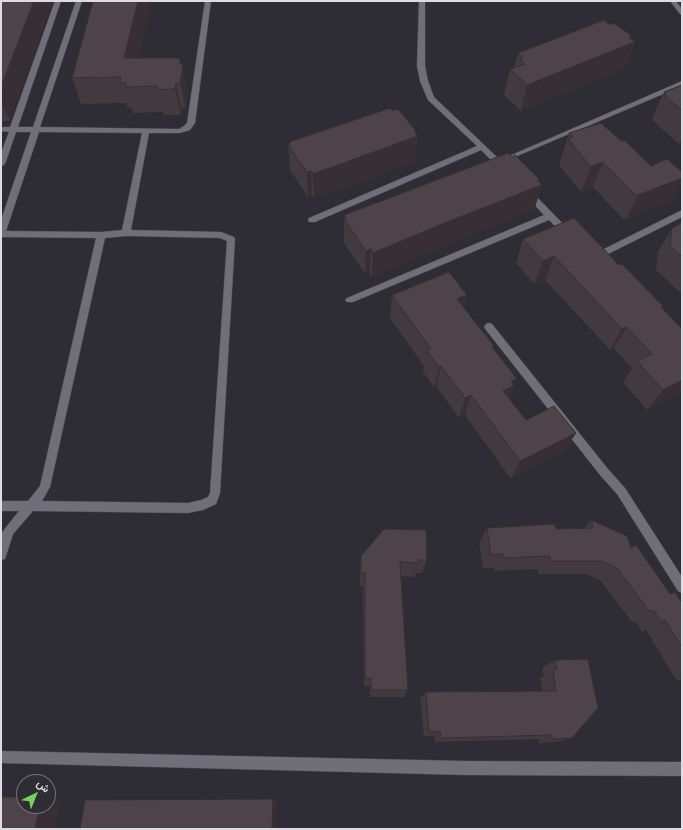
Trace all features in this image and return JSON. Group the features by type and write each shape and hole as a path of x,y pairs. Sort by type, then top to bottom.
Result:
{"street":[{"path":"1,164 58,1"},
{"path":"1,506 188,508 204,505 212,500 215,485 232,246 231,239 222,235 1,233 79,1"},
{"path":"1,129 180,131 187,128 191,123 208,1"},
{"path":"422,1 421,66 431,98 509,173"},
{"path":"673,1 682,13"},
{"path":"499,163 682,83"},
{"path":"126,233 146,131"},
{"path":"312,220 482,147"},
{"path":"525,189 576,242"},
{"path":"592,259 682,213"},
{"path":"350,300 550,216"},
{"path":"1,555 8,531 39,497 45,487 102,234"},
{"path":"488,327 604,472 621,491 682,587"},
{"path":"1,757 466,768 682,769"}],"building":[{"path":"1,1 34,1 1,87"},
{"path":"93,1 138,1 124,58 180,58 180,64 183,64 180,83 176,83 175,89 157,90 157,86 125,87 126,83 120,83 121,77 72,78"},
{"path":"604,20 610,25 614,23 632,36 629,37 635,42 527,85 510,69 525,64 520,59 523,58 518,53"},
{"path":"682,85 682,110 664,95 666,94 664,92"},
{"path":"390,108 393,111 398,109 416,131 414,132 418,136 313,174 311,171 307,172 288,145 290,144 289,142"},
{"path":"601,123 621,141 624,140 651,166 667,159 682,172 682,178 635,195 603,162 591,167 568,139 573,137 569,133"},
{"path":"508,153 512,157 515,155 539,179 537,180 542,185 373,253 371,249 366,251 344,219 346,218 344,215"},
{"path":"574,218 619,265 622,264 663,306 661,307 682,329 682,380 663,390 637,361 652,354 627,327 622,329 554,256 543,261 523,239"},
{"path":"682,223 682,257 670,246 672,228"},
{"path":"449,272 467,295 457,299 494,346 492,347 517,379 511,381 514,385 503,391 526,420 554,406 576,433 520,461 471,395 465,398 441,366 439,367 427,351 431,349 392,295"},
{"path":"591,520 627,536 631,548 636,545 670,594 675,592 682,603 682,647 665,620 661,622 654,611 649,611 617,568 601,561 551,561 549,556 503,558 503,554 491,555 487,528 555,524 556,529 593,528"},
{"path":"384,529 426,530 427,560 418,560 419,563 400,562 408,690 371,690 371,678 365,678 365,573 361,573 361,556"},
{"path":"588,659 598,708 572,738 552,739 552,735 441,738 440,731 429,732 426,692 556,691 553,670 557,669 555,660"},
{"path":"1,797 16,797 16,814 38,814 35,829 1,829"},
{"path":"273,799 272,829 80,829 85,800"}]}
